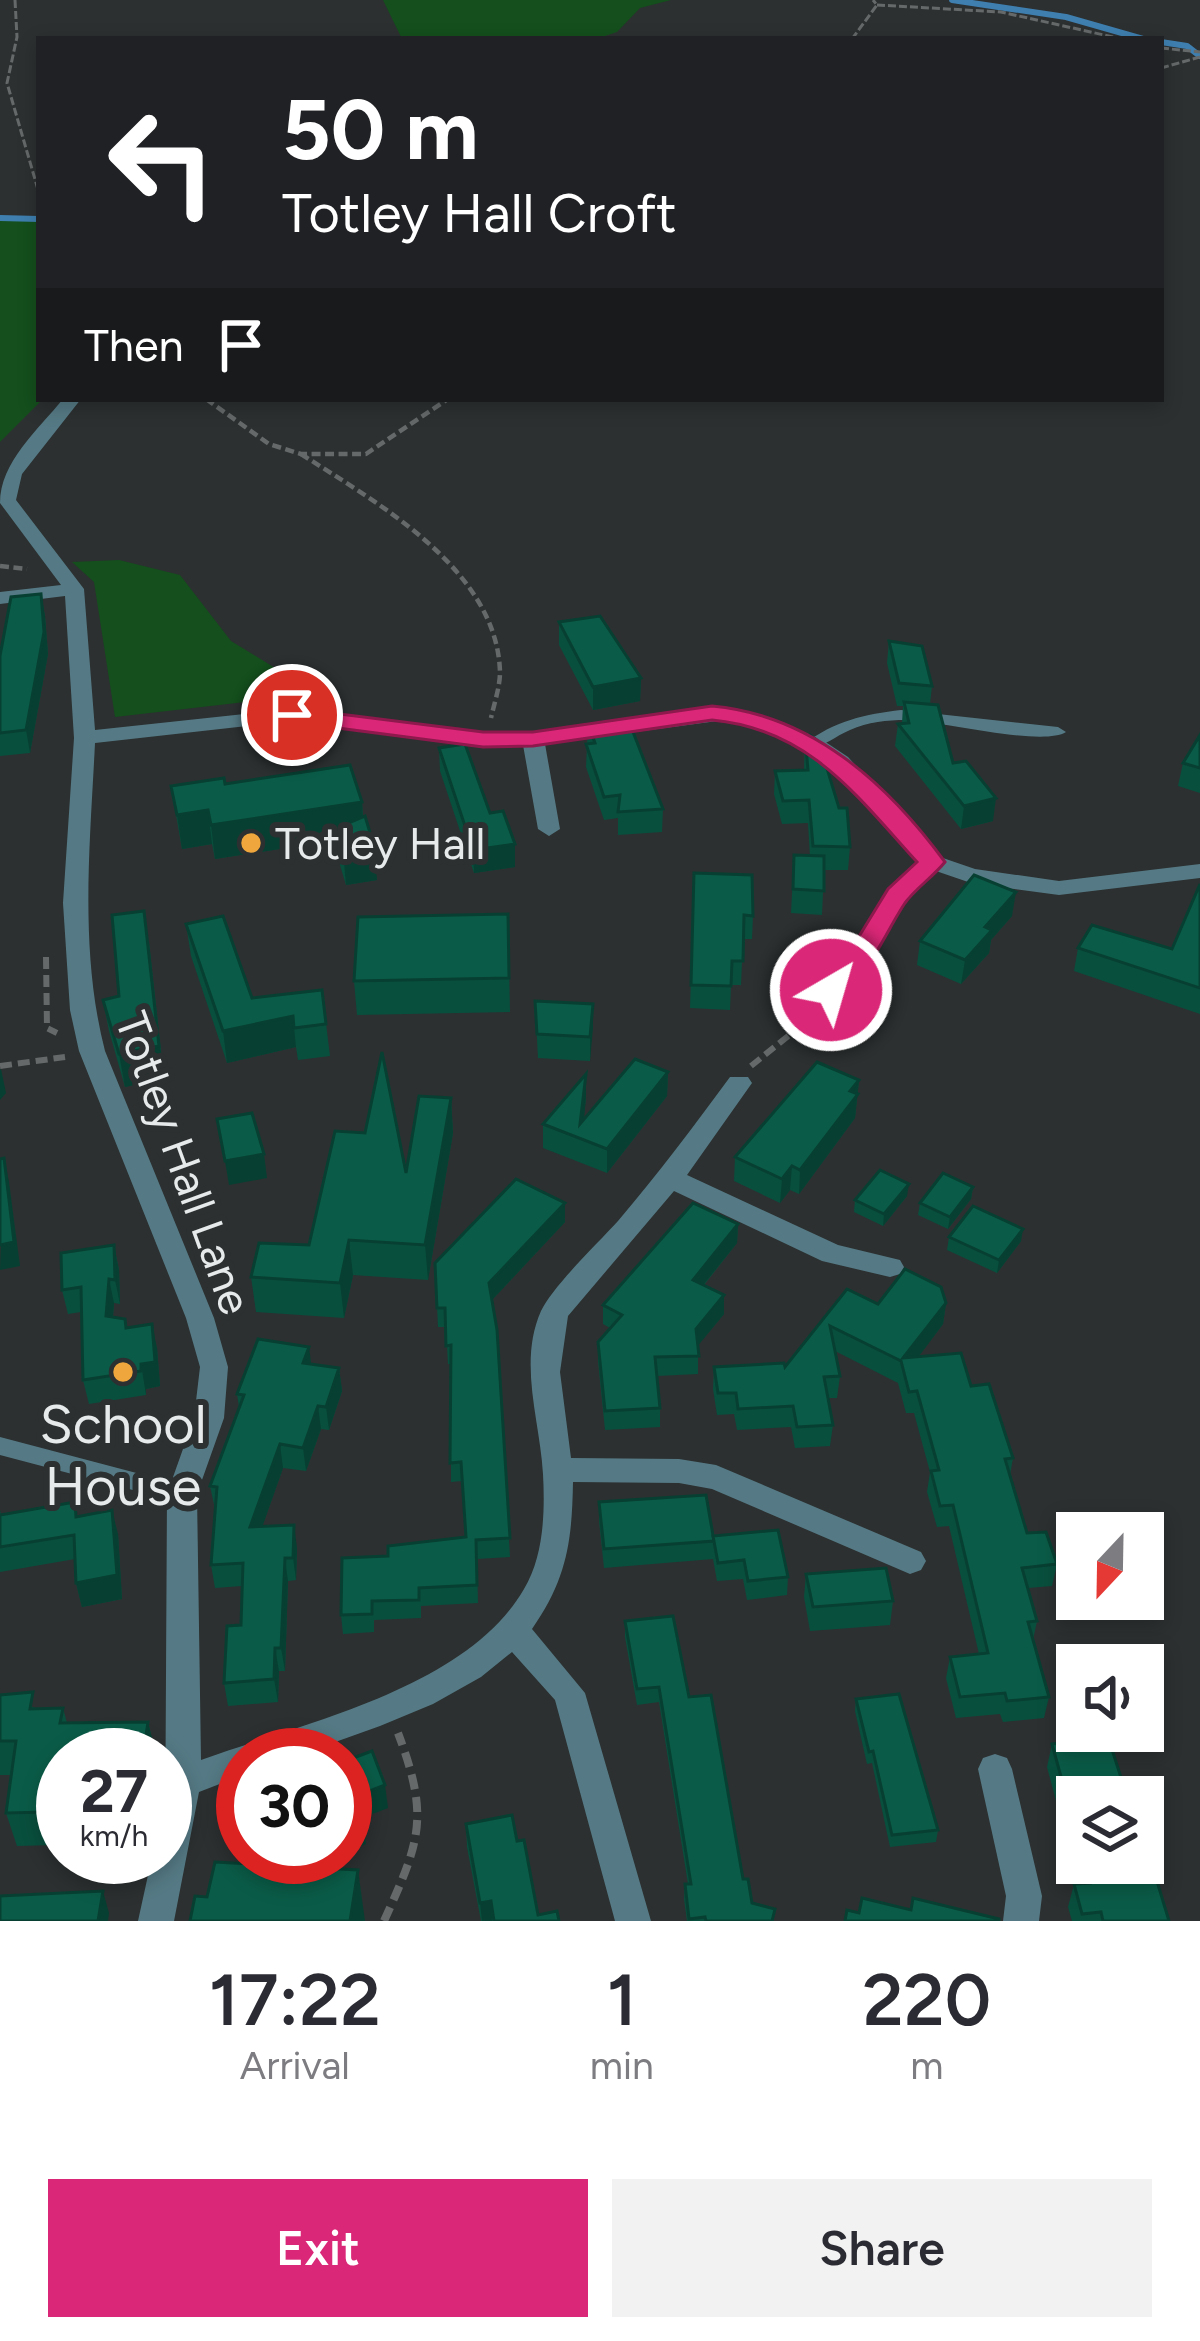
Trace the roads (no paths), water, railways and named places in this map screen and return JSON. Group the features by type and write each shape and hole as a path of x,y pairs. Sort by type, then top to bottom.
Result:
{"street":[{"path":"70,402 18,466 6,491 11,509 74,589"},
{"path":"0,598 74,589"},
{"name":"Totley Hall Lane","path":"74,589 85,738 75,903 82,1010 92,1052 200,1318 214,1367 209,1418 182,1494 184,1728"},
{"path":"85,738 292,715 483,739 533,739 712,713 758,720 840,762 932,862 1015,886 1059,888 1200,871"},
{"path":"533,739 549,829"},
{"path":"831,990 865,949 897,895 932,862"},
{"path":"328,1728 449,1681 514,1633 541,1598 557,1550 561,1511 543,1354 555,1312 670,1178 739,1083"},
{"path":"670,1178 832,1254 890,1267"},
{"path":"558,1470 679,1471 716,1477 910,1561"},
{"path":"514,1633 568,1693 633,1921"},
{"path":"995,1769 1024,1896 1021,1921"},
{"name":"Totley Hall Lane","path":"156,1921 163,1884"}],"lane":[{"path":"813,745 834,729 865,717 895,713 942,716 1022,733 1058,732"},
{"path":"0,1446 182,1494"}],"waterway":[{"path":"952,0 1066,17 1132,36"},
{"path":"1164,42 1187,46 1200,56"},
{"path":"0,218 36,219"}],"place":[{"name":"Totley Hall","path":"251,843"},
{"name":"School House","path":"123,1372"}]}
